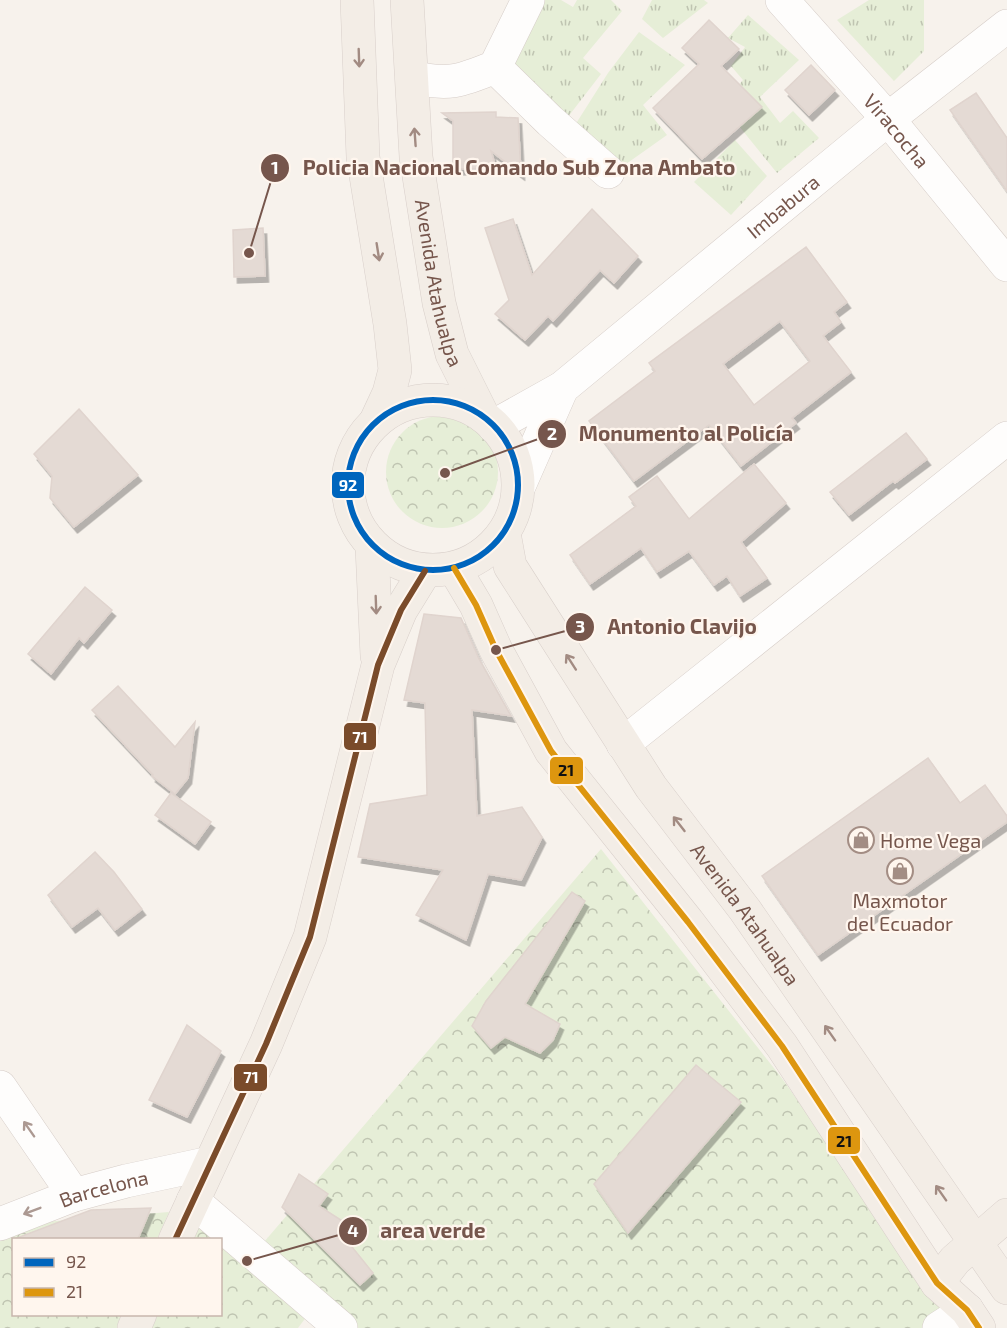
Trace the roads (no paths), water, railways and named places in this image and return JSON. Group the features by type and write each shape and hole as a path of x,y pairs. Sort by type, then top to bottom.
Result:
{"main road":[{"path":"357,0 363,158 390,324 395,370 389,393 376,421 358,443 348,469 347,497 356,524 372,547 396,562 440,569 474,560 490,548 504,533 515,510 519,486 515,461 505,438 488,421 457,404 428,400 401,406 376,421"},
{"name":"Avenida Atahualpa","path":"408,0 417,157 439,303 452,354 488,421"},
{"name":"Avenida Atahualpa","path":"504,533 510,566 651,787 745,910 975,1241 1004,1277"},
{"path":"372,547 378,665"},
{"path":"175,1238 266,1044 310,937 378,665 401,610 440,569"},
{"path":"440,569 476,605 496,650 551,751 688,922 782,1046 938,1283 973,1319 1004,1277"},
{"path":"938,1283 955,1260 1007,1215"}],"street":[{"path":"411,77 434,83 456,81 495,68 528,0"},
{"name":"Viracocha","path":"782,0 888,119 1007,265"},
{"name":"Imbabura","path":"488,421 562,388 888,119 1007,26"},
{"path":"495,68 608,172"},
{"name":"Imbabura","path":"519,486 562,388"},
{"path":"623,744 1007,438"},
{"path":"0,1088 74,1195"},
{"name":"Barcelona","path":"0,1224 74,1195 210,1163"},
{"path":"193,1201 341,1328"},
{"path":"939,1328 973,1319"}],"place":[{"name":"Policia Nacional Comando Sub Zona Ambato","path":"249,253"},
{"name":"Monumento al Policía","path":"445,473"},
{"name":"Antonio Clavijo","path":"496,650"},
{"name":"Home Vega","path":"861,840"},
{"name":"Maxmotor del Ecuador","path":"900,871"},
{"name":"area verde","path":"247,1261"}]}
